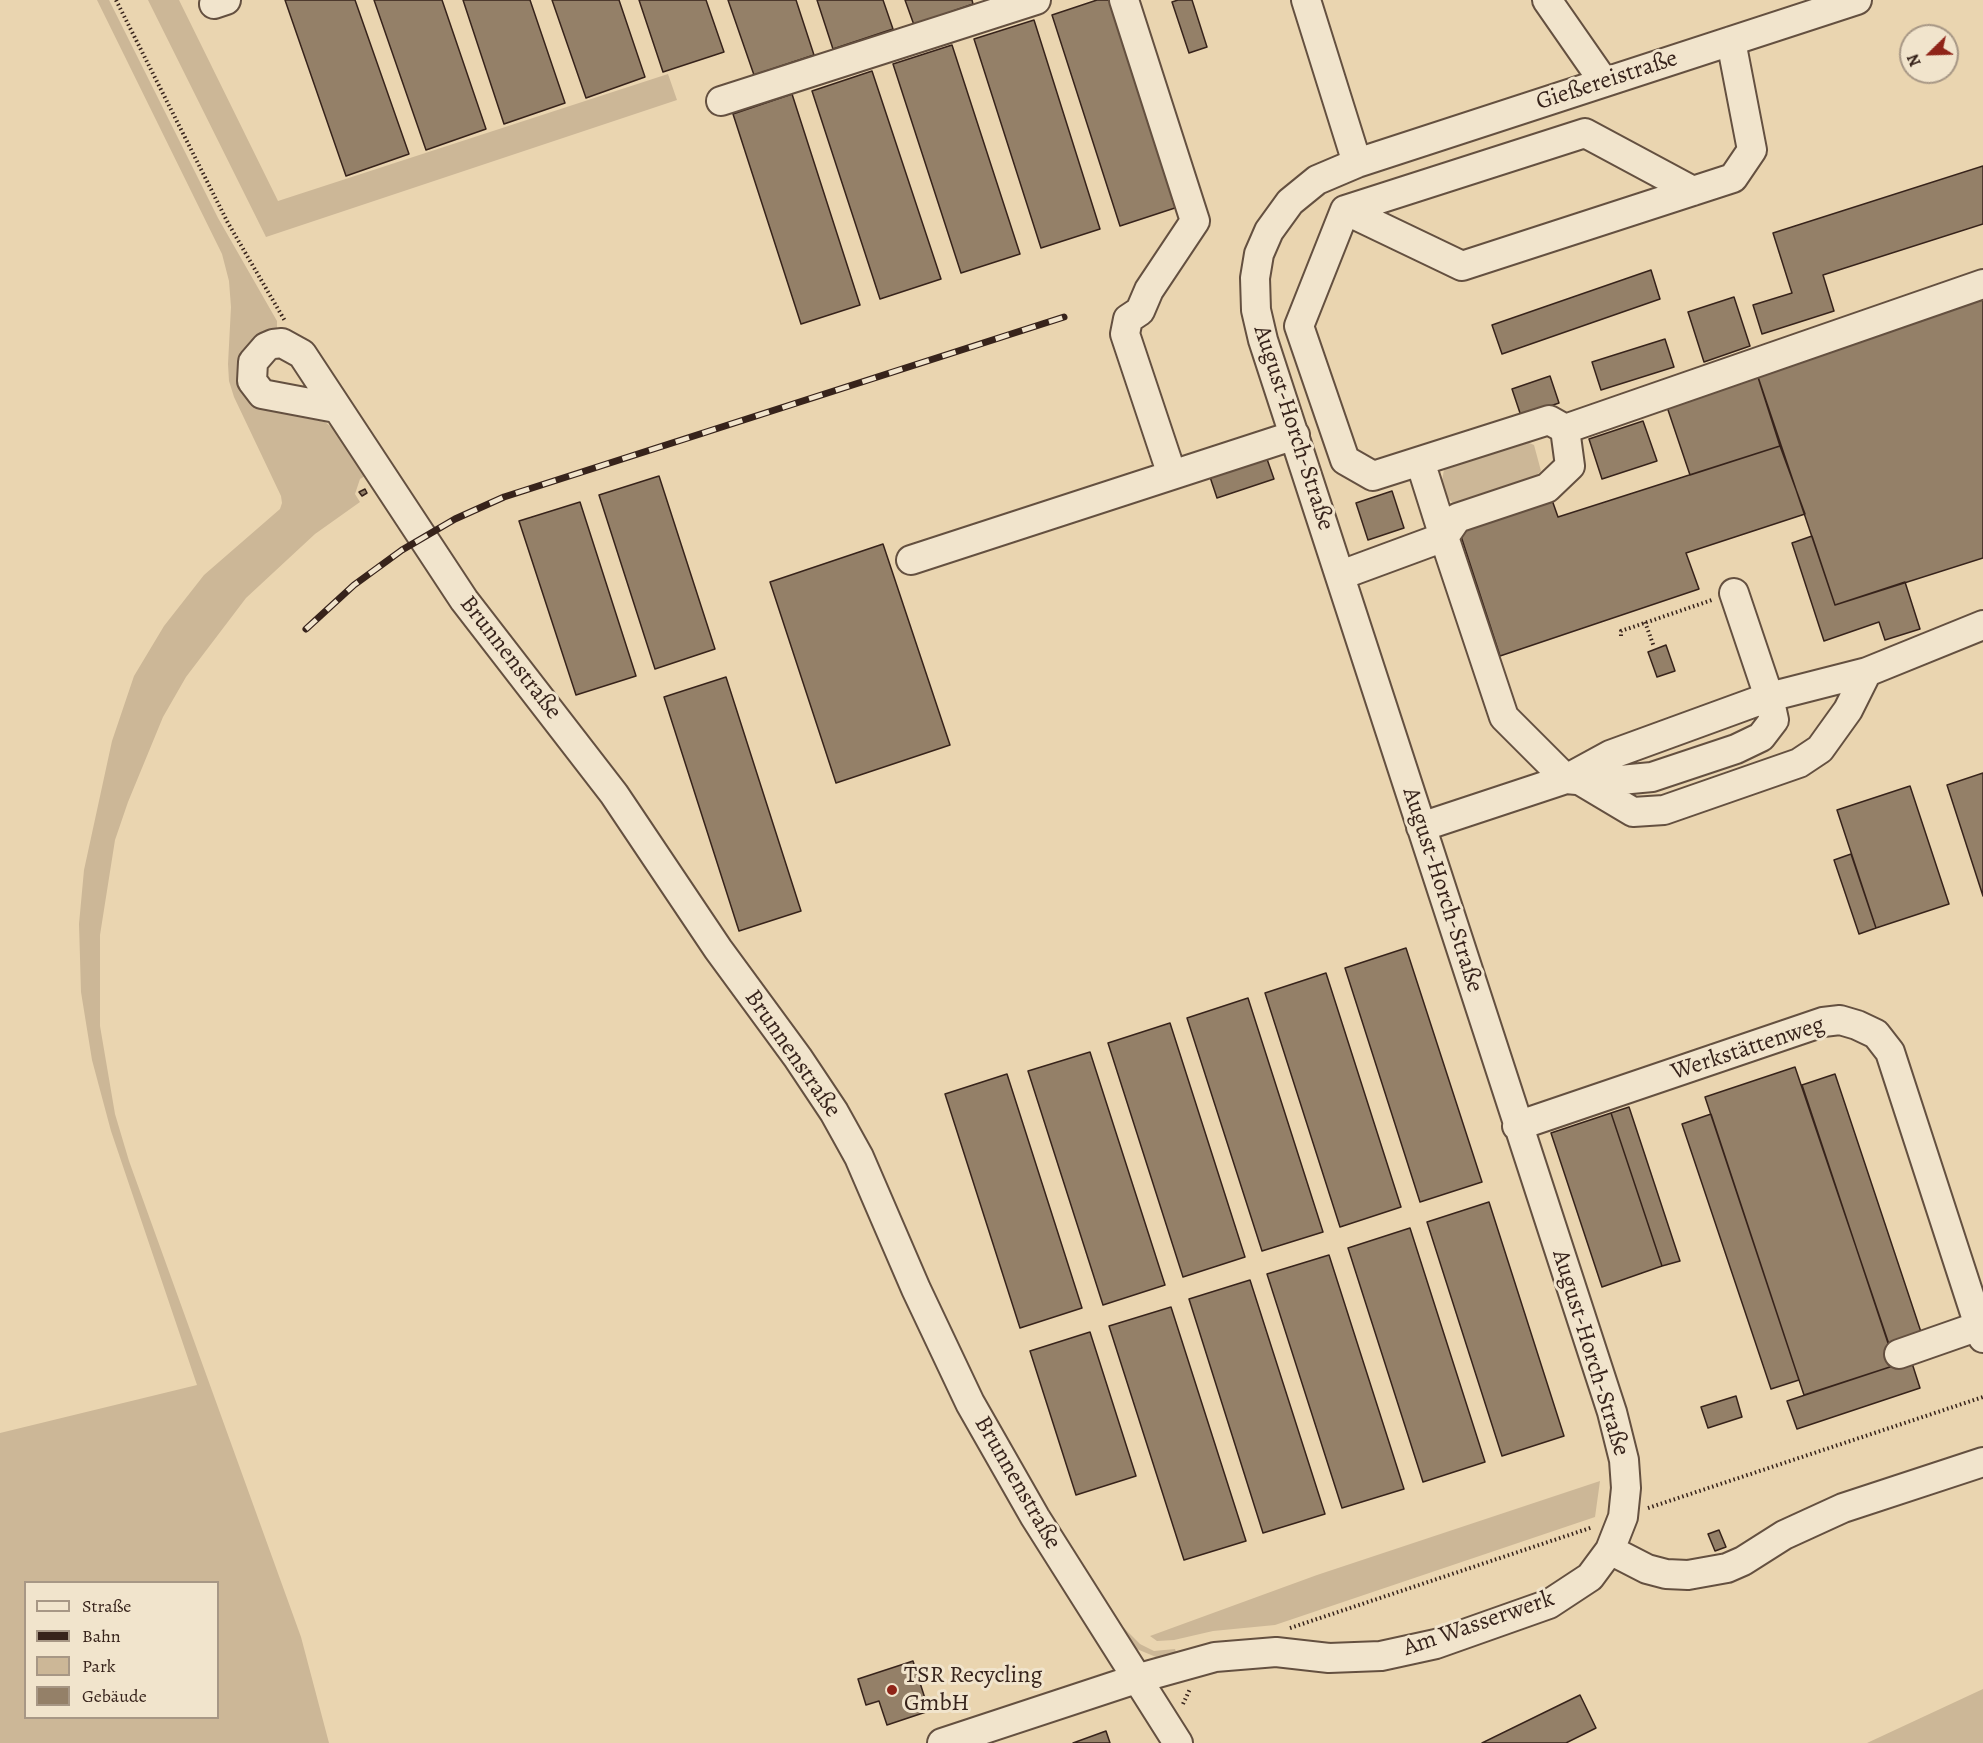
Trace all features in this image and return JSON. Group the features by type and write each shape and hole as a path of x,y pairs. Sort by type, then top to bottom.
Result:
{"street":[{"path":"721,101 1036,0"},
{"path":"1124,0 1195,221 1149,290 1140,311 1128,319 1125,334 1172,475"},
{"path":"1306,0 1358,163"},
{"path":"1547,0 1604,82"},
{"name":"Gießereistraße","path":"1269,231 1290,202 1317,180 1358,163 1857,0"},
{"path":"1345,210 1462,266 1733,178 1752,150 1731,41"},
{"path":"1345,210 1584,133 1693,191"},
{"path":"1345,210 1299,326 1345,460 1373,476 1549,420 1565,429 1983,284"},
{"name":"August-Horch-Straße","path":"1269,231 1259,254 1256,310 1294,435 1612,1412 1624,1460 1626,1488 1623,1517 1610,1550"},
{"path":"302,354 282,343 266,347 253,362 252,381 256,388 262,394 336,408"},
{"name":"Brunnenstraße","path":"302,354 464,600 614,794 725,958 834,1112 859,1157 916,1289 970,1403 1035,1517 1178,1743"},
{"path":"1341,575 1444,537 1457,518 1547,488 1570,466 1565,429"},
{"path":"911,560 1294,435"},
{"path":"1420,461 1504,717 1582,781 1633,812 1664,810 1799,764 1820,749 1848,710 1867,672"},
{"path":"1421,827 1582,781 1652,777 1761,737 1774,720 1770,697 1734,593"},
{"path":"1582,781 1610,755 1770,697 1867,672 1983,625"},
{"name":"Werkstättenweg","path":"1517,1125 1823,1022 1840,1020 1857,1025 1875,1034 1890,1052 1981,1332"},
{"path":"1899,1354 1981,1332"},
{"path":"1610,1550 1647,1569 1666,1574 1688,1575 1727,1568 1743,1562 1784,1535 1843,1508 1983,1462"},
{"name":"Am Wasserwerk","path":"942,1743 1137,1679 1215,1657 1276,1652 1329,1658 1381,1656 1436,1644 1549,1604 1590,1577 1610,1550"}],"path":[{"path":"116,0 228,223 268,289 302,354"},
{"path":"1621,636 1621,631 1734,593"},
{"path":"1645,622 1654,647"},
{"path":"1286,1629 1983,1396"},
{"path":"1182,1710 1183,1700 1193,1687"}],"green space":[{"path":"97,0 109,0 218,218 277,321 277,334 256,402 271,411 325,422 339,433 370,473 360,479 355,494 360,502 315,534 246,598 186,677 163,717 115,840 100,935 100,1026 115,1114 129,1161 301,1637 329,1743 0,1743 0,1433 197,1385 111,1131 92,1060 81,992 79,924 84,870 112,741 134,676 164,626 204,575 280,509 282,503 281,496 234,397 229,381 231,307 229,281 222,254"},
{"path":"148,0 179,0 278,201 668,74 677,100 266,237"},
{"path":"1515,437 1534,445 1541,471 1530,482 1458,507 1440,492 1445,464"},
{"path":"1600,1481 1595,1517 1275,1625 1213,1631 1174,1640 1157,1641 1150,1636 1317,1575"},
{"path":"1110,1607 1123,1627 1140,1644 1154,1651 1175,1649 1177,1655 1156,1657 1132,1647 1108,1615"},
{"path":"1983,1689 1983,1743 1867,1743"}],"building":[{"path":"285,0 355,0 409,154 346,176"},
{"path":"374,0 442,0 486,129 426,150"},
{"path":"463,0 530,0 565,103 504,124"},
{"path":"552,0 619,0 645,77 586,98"},
{"path":"639,0 706,0 724,52 663,72"},
{"path":"728,0 796,0 814,55 754,75"},
{"path":"817,0 883,0 893,29 833,49"},
{"path":"905,0 972,0 973,4 914,25"},
{"path":"1097,0 1114,0 1181,206 1120,226 1052,15"},
{"path":"1192,0 1207,47 1189,53 1172,2"},
{"path":"1034,20 1100,229 1041,248 974,39"},
{"path":"952,45 1020,254 961,273 893,64"},
{"path":"872,71 941,279 880,299 812,91"},
{"path":"792,94 860,305 801,324 733,114"},
{"path":"1983,166 1983,224 1823,275 1834,311 1762,334 1753,305 1792,293 1773,233"},
{"path":"1651,270 1660,299 1502,354 1492,325"},
{"path":"1983,294 1983,558 1835,605 1756,371"},
{"path":"1734,297 1750,346 1704,362 1688,312"},
{"path":"1665,339 1674,367 1601,390 1592,362"},
{"path":"1756,371 1780,446 1690,475 1665,401"},
{"path":"1550,376 1559,403 1521,416 1512,389"},
{"path":"1643,421 1657,461 1602,479 1589,439"},
{"path":"1780,446 1805,514 1686,553 1699,589 1500,656 1459,530 1552,500 1558,517"},
{"path":"1267,459 1274,479 1217,498 1210,477"},
{"path":"659,476 715,649 655,669 599,495"},
{"path":"365,489 367,493 362,496 359,492"},
{"path":"1392,491 1404,528 1368,540 1356,503"},
{"path":"580,502 636,676 576,695 519,521"},
{"path":"1812,536 1835,605 1905,582 1920,629 1885,640 1879,622 1824,641 1792,543"},
{"path":"883,544 950,745 836,783 770,582"},
{"path":"1666,645 1675,671 1657,677 1648,652"},
{"path":"726,677 801,911 739,931 664,697"},
{"path":"1983,773 1983,896 1947,785"},
{"path":"1910,786 1949,904 1876,928 1837,810"},
{"path":"1851,854 1876,928 1859,934 1834,860"},
{"path":"1406,948 1482,1182 1420,1202 1345,968"},
{"path":"1326,973 1401,1207 1340,1227 1265,993"},
{"path":"1248,998 1323,1232 1262,1251 1187,1018"},
{"path":"1170,1023 1245,1257 1183,1277 1108,1043"},
{"path":"1090,1052 1165,1285 1103,1305 1028,1071"},
{"path":"1795,1067 1896,1365 1804,1395 1705,1097"},
{"path":"1007,1074 1082,1308 1020,1328 945,1094"},
{"path":"1835,1074 1923,1338 1890,1349 1802,1085"},
{"path":"1629,1107 1680,1261 1662,1266 1611,1113"},
{"path":"1611,1113 1662,1266 1602,1287 1551,1133"},
{"path":"1711,1114 1799,1380 1771,1389 1682,1124"},
{"path":"1489,1202 1564,1436 1502,1456 1427,1222"},
{"path":"1410,1228 1485,1462 1423,1482 1348,1248"},
{"path":"1329,1255 1404,1489 1342,1508 1267,1274"},
{"path":"1250,1280 1325,1514 1263,1533 1189,1299"},
{"path":"1171,1307 1246,1541 1184,1560 1109,1326"},
{"path":"1090,1332 1136,1476 1076,1495 1030,1351"},
{"path":"1911,1360 1920,1388 1797,1429 1787,1401"},
{"path":"1736,1396 1742,1417 1708,1428 1701,1407"},
{"path":"1719,1530 1726,1547 1715,1551 1708,1534"},
{"name":"TSR Recycling GmbH","path":"913,1661 929,1711 887,1725 879,1701 866,1705 858,1679"},
{"path":"1580,1695 1596,1728 1566,1743 1482,1743"},
{"path":"1106,1731 1110,1743 1073,1743"}],"railway":[{"path":"306,629 354,585 402,550 455,519 504,497 1064,317"}],"place":[{"name":"TSR Recycling GmbH","path":"892,1690"}]}
